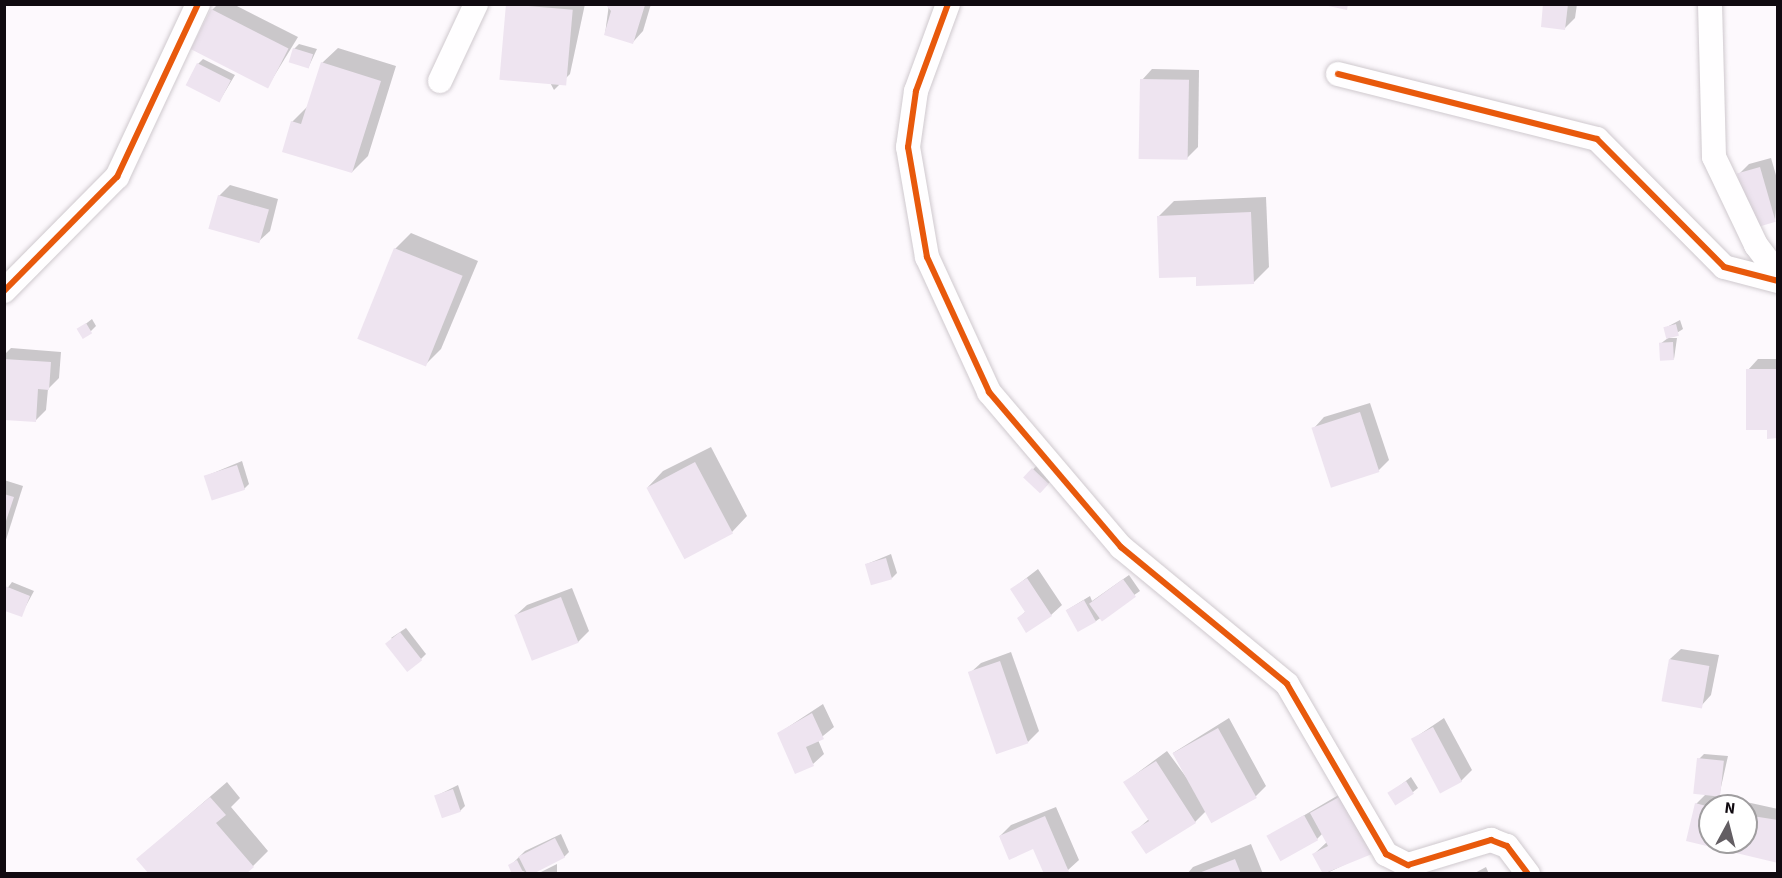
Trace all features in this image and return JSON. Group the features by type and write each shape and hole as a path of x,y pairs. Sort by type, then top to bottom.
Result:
{"street":[{"path":"4,291 117,177 198,4"},
{"path":"441,81 476,4"},
{"path":"948,4 916,91 908,147 930,266 989,392 1121,547 1287,684 1386,854 1408,865 1491,840 1507,846 1528,873"},
{"path":"1710,4 1714,157 1756,245 1778,274"},
{"path":"1338,74 1597,139 1724,267 1778,281"}],"building":[{"path":"506,4 573,10 566,86 499,80"},
{"path":"1319,4 1348,4 1347,10"},
{"path":"1543,4 1568,4 1565,30 1541,27"},
{"path":"606,5 645,5 633,44 604,35 611,11"},
{"path":"211,9 289,48 268,89 191,49"},
{"path":"293,48 313,54 309,68 289,62"},
{"path":"321,62 381,81 352,173 282,152 291,121 301,124"},
{"path":"197,63 231,80 220,103 186,85"},
{"path":"1140,79 1189,80 1188,160 1139,159"},
{"path":"1760,167 1776,222 1753,228 1737,174"},
{"path":"218,195 269,210 259,243 208,229"},
{"path":"1251,212 1254,284 1196,286 1196,277 1159,278 1157,216"},
{"path":"394,248 463,276 426,367 357,339"},
{"path":"86,323 92,333 83,339 77,329"},
{"path":"1676,324 1679,336 1666,339 1663,327"},
{"path":"1673,342 1674,360 1660,361 1659,343"},
{"path":"4,359 51,362 49,390 38,389 36,422 4,420"},
{"path":"1746,369 1778,369 1778,438 1767,439 1767,430 1746,430"},
{"path":"1360,412 1379,472 1331,488 1311,428"},
{"path":"695,462 733,534 684,559 646,488"},
{"path":"237,465 245,490 212,501 204,476"},
{"path":"1032,468 1049,484 1040,493 1023,478"},
{"path":"4,494 14,497 5,524 4,524"},
{"path":"886,558 892,579 871,585 865,564"},
{"path":"1027,578 1052,616 1026,633 1017,618 1025,612 1010,589"},
{"path":"1123,579 1136,597 1102,621 1089,604"},
{"path":"5,586 30,596 22,617 5,611"},
{"path":"561,597 579,643 532,661 514,615"},
{"path":"1084,600 1096,622 1078,632 1066,610"},
{"path":"400,632 422,660 407,672 385,644"},
{"path":"1669,659 1709,666 1702,708 1662,701"},
{"path":"1000,661 1028,743 996,754 968,672"},
{"path":"812,713 824,739 806,747 814,766 795,774 777,733"},
{"path":"1433,727 1462,782 1440,793 1411,739"},
{"path":"1218,728 1257,798 1211,823 1173,753"},
{"path":"1697,758 1724,761 1720,794 1693,794"},
{"path":"1156,761 1196,823 1146,854 1131,832 1149,821 1123,782"},
{"path":"1406,781 1414,794 1395,805 1387,793"},
{"path":"453,789 461,812 442,818 434,796"},
{"path":"1341,796 1372,854 1323,874 1312,854 1328,846 1310,813"},
{"path":"210,797 226,815 216,823 254,867 246,874 149,874 136,859"},
{"path":"1695,803 1698,804 1698,844 1686,841"},
{"path":"1304,815 1318,840 1280,861 1266,836"},
{"path":"1045,816 1069,872 1065,874 1044,874 1033,849 1009,860 999,836"},
{"path":"1758,817 1778,820 1778,863 1740,854 1758,854"},
{"path":"555,838 565,858 533,874 527,874 518,857"},
{"path":"1235,859 1241,874 1199,874 1199,873"},
{"path":"517,860 524,874 512,874 508,865"}],"cycle path":[{"path":"4,291 117,177 198,4"},
{"path":"948,4 916,91 908,147 927,257 989,392 1121,547 1287,684 1386,854 1408,865 1491,840 1507,846 1528,874"},
{"path":"1338,74 1597,139 1724,267 1778,281"}]}
